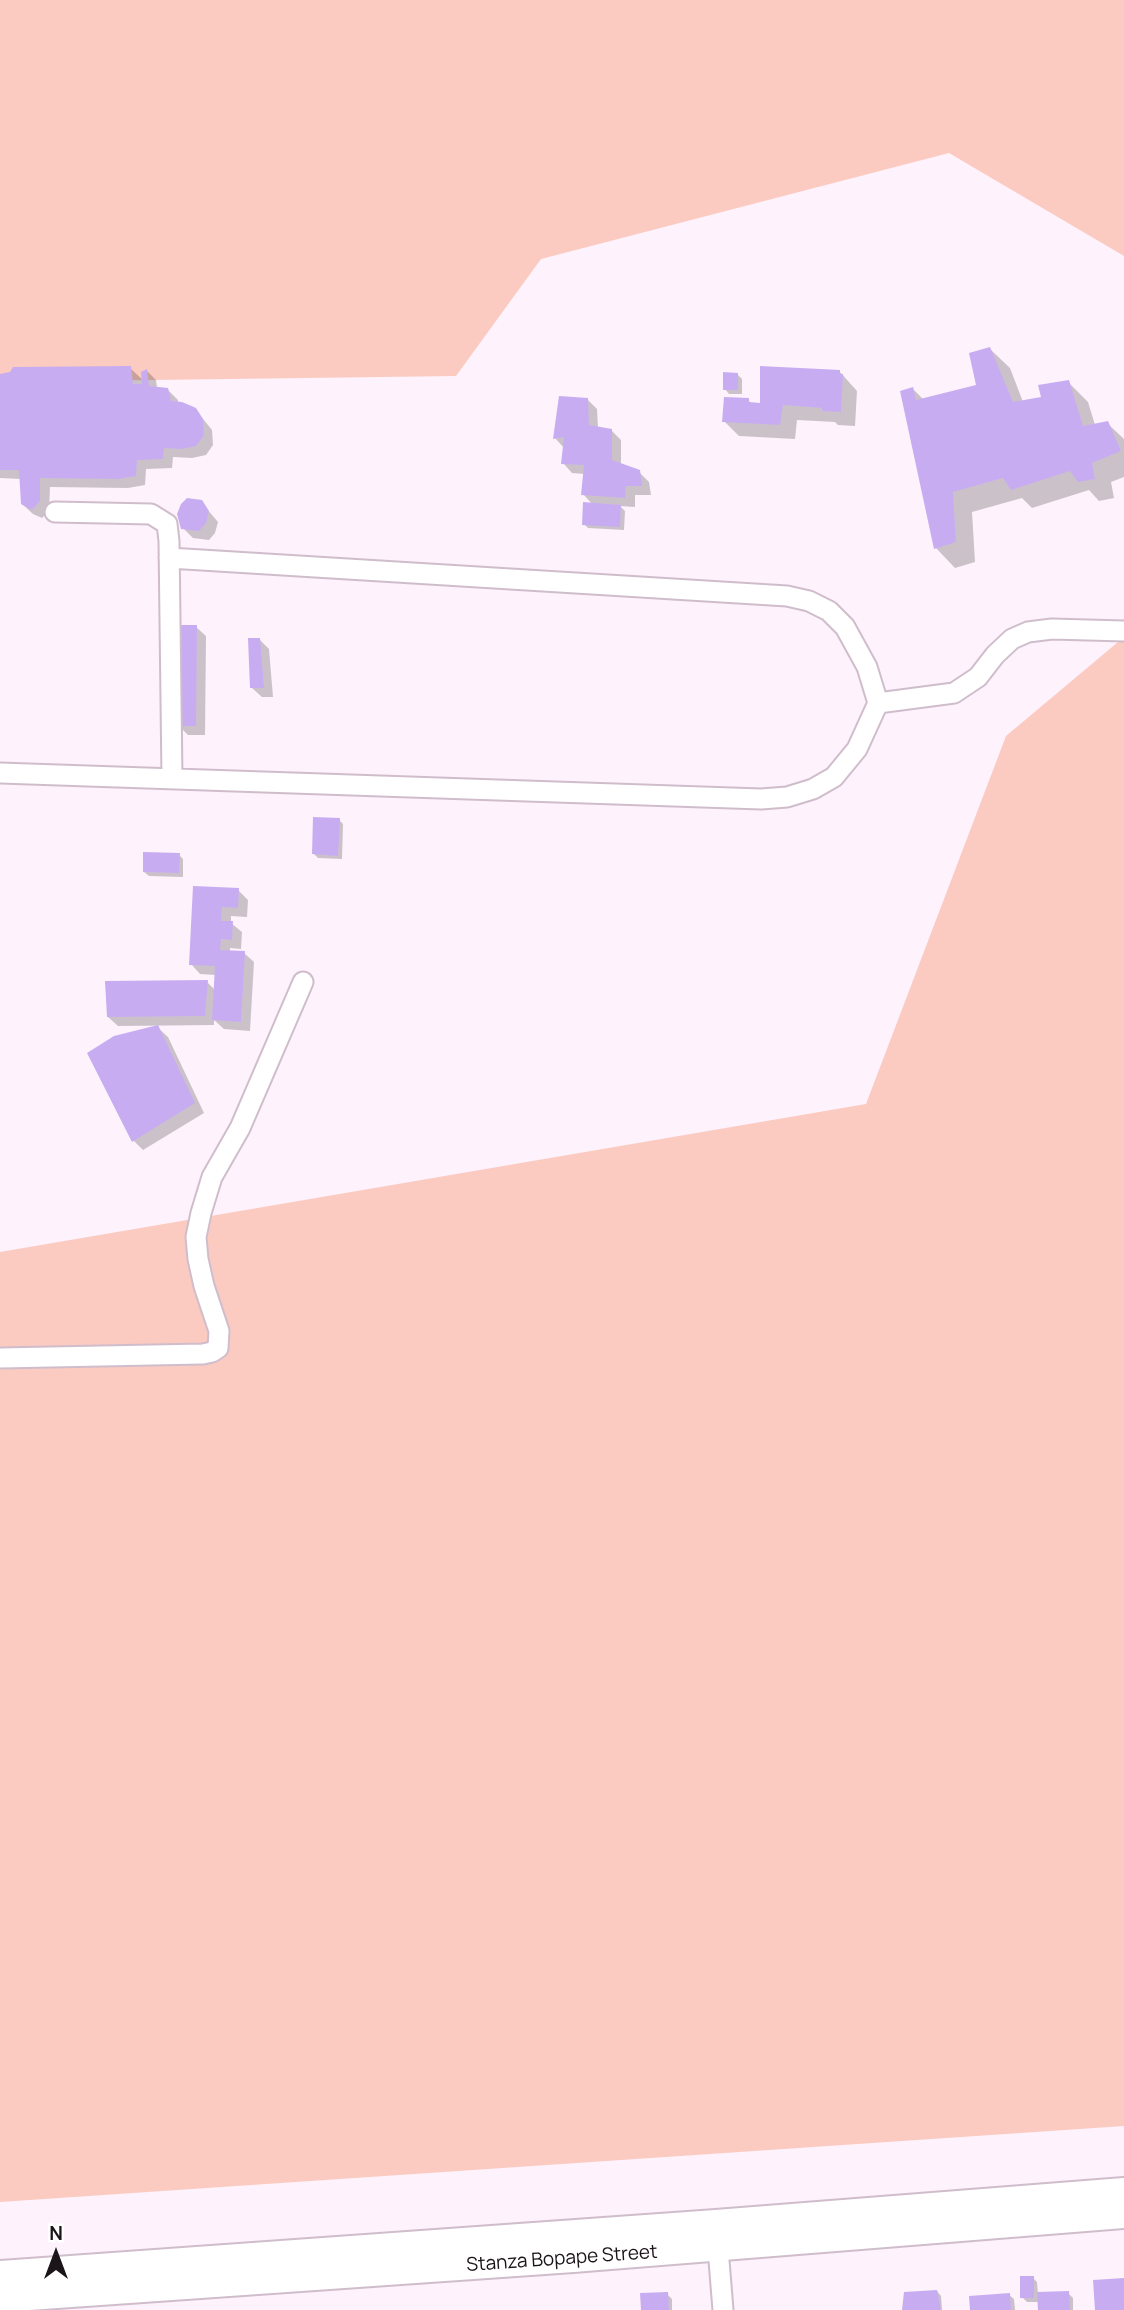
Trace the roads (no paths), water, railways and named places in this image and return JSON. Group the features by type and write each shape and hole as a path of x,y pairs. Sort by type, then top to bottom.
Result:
{"main road":[{"name":"Stanza Bopape Street","path":"0,2298 717,2236 1124,2192"},
{"name":"Stanza Bopape Street","path":"0,2275 1124,2214"}],"street":[{"path":"55,512 151,514 167,524 172,779"},
{"path":"0,773 761,799 787,797 813,789 834,777 857,749 878,704 867,667 845,627 829,611 809,601 787,596 169,558"},
{"path":"878,704 954,693 978,677 1012,639 1028,632 1052,629 1124,631"},
{"path":"0,1358 203,1354 218,1348 219,1331 198,1259 196,1237 201,1213 212,1177 240,1128 303,982"},
{"path":"717,2236 723,2310"}]}
